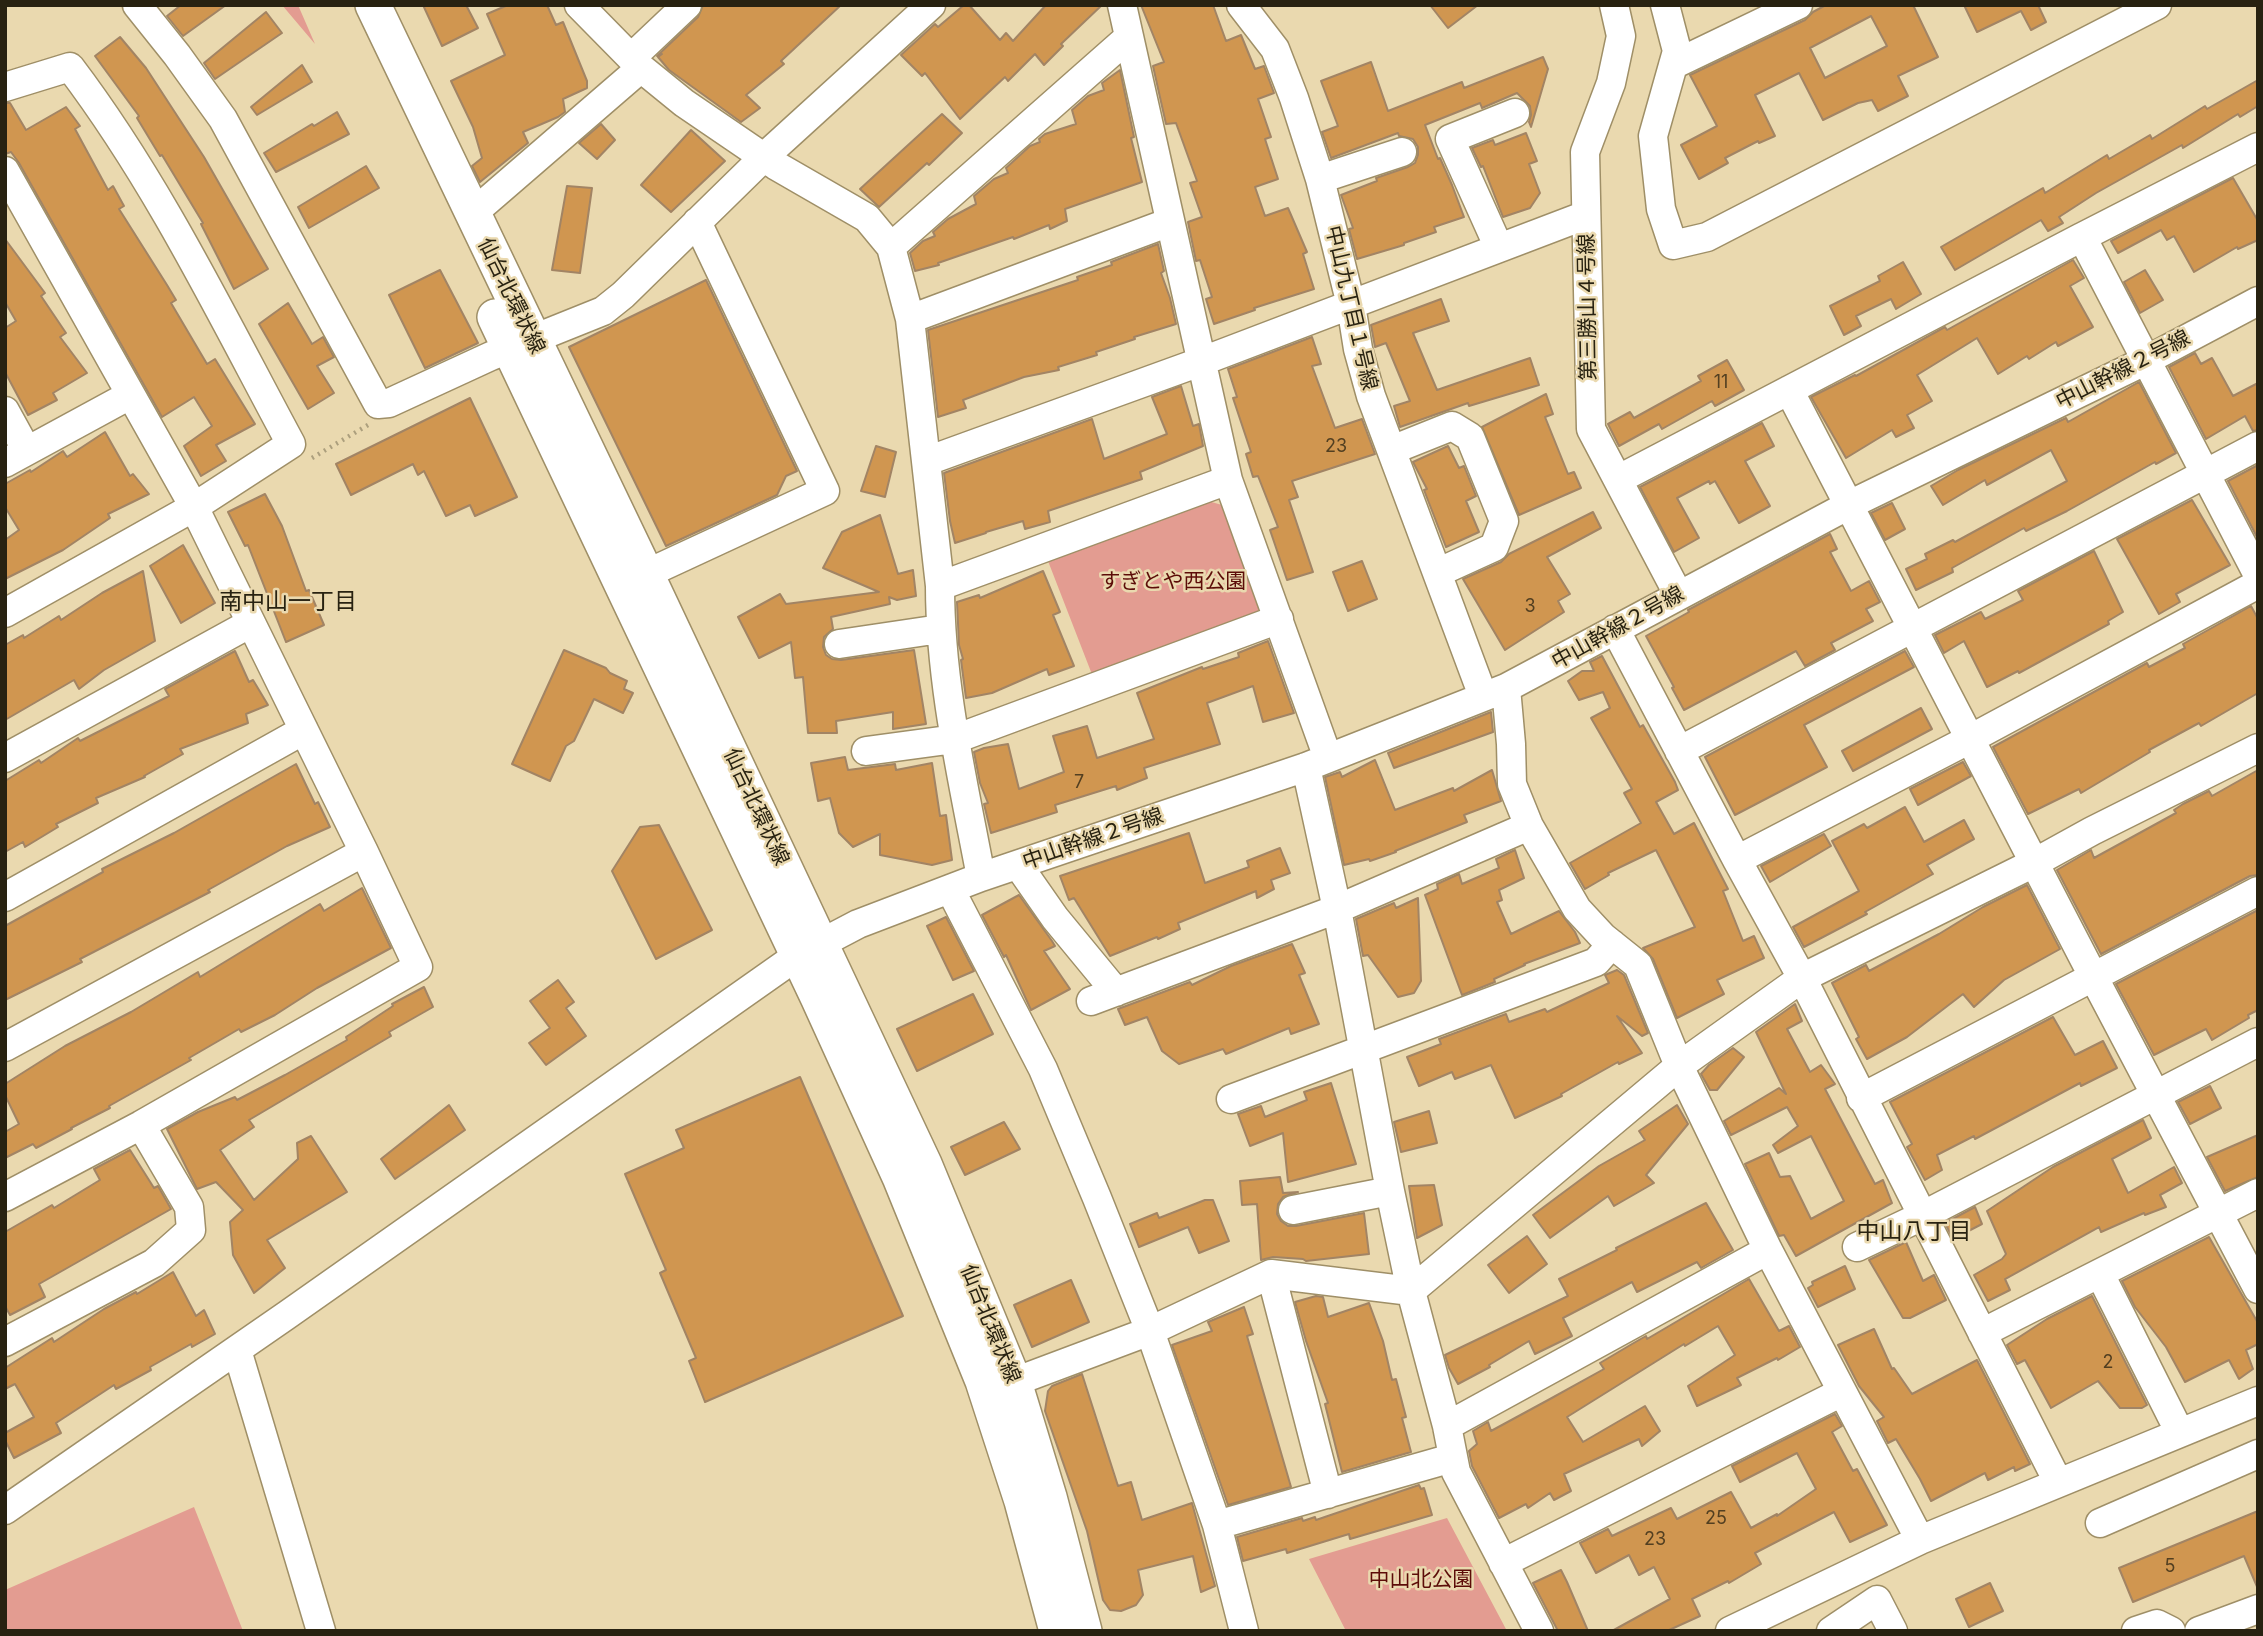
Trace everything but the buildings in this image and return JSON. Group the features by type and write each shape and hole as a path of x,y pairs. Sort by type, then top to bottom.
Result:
{"main road":[{"name":"仙台北環状線","path":"347,5 520,344 809,949 925,1164 1014,1382 1049,1497 1084,1631"},
{"name":"仙台北環状線","path":"373,5 472,214 520,344 646,574 809,949 983,1381 1022,1501 1057,1631"}],"street":[{"path":"137,5 223,119 378,404 389,403 603,310 622,295 764,157 931,5"},
{"path":"579,5 636,63 684,103 764,157 867,218 891,247 910,319 940,586 940,629 955,739 981,877"},
{"path":"472,214 636,63 687,5"},
{"path":"1122,5 1227,480 1279,619 1317,763 1337,909 1390,1191 1411,1291 1447,1426 1452,1458 1456,1472 1539,1631"},
{"name":"中山九丁目１号線","path":"1241,5 1275,49 1294,97 1320,179 1371,396 1437,573 1494,692 1511,744 1512,784 1529,826 1577,909 1637,965 1679,1066 1768,1250 1920,1540"},
{"name":"第三勝山４号線","path":"1614,5 1621,36 1611,83 1585,152 1591,429 1678,594"},
{"path":"1665,5 1677,51 1653,135 1661,209 1673,245 1707,237 2157,5"},
{"path":"1673,65 1798,5"},
{"path":"891,247 1129,37"},
{"path":"5,87 70,67 121,137 152,187 291,444 194,507 5,612"},
{"path":"1499,248 1450,139 1515,113"},
{"path":"1619,479 2258,148"},
{"path":"1320,179 1402,152"},
{"path":"5,171 194,507 365,852 418,967 141,1125 5,1197"},
{"path":"927,461 1200,362 1586,215"},
{"path":"646,574 825,491 697,222"},
{"path":"910,319 1170,222"},
{"path":"2082,237 2258,575"},
{"name":"中山幹線２号線","path":"5,1510 809,949 858,924 981,877 1317,763 1494,692 1849,505 2145,360 2258,301"},
{"path":"1789,390 2258,1289"},
{"path":"5,411 16,457 130,395"},
{"path":"1392,450 1452,426 1470,437 1504,521 1494,547 1437,573"},
{"path":"1679,751 2258,446"},
{"path":"940,586 1227,480"},
{"path":"1737,860 1970,739 2258,584"},
{"path":"866,751 955,739 1279,619"},
{"path":"5,758 251,623"},
{"path":"839,644 940,629"},
{"path":"1615,629 1802,978 2058,1482"},
{"path":"5,897 304,730"},
{"path":"1014,1382 1150,1331 1271,1274 1411,1291 1679,1066 1802,978 2258,748"},
{"path":"1018,865 1055,918 1103,997 1337,909 1529,826"},
{"path":"5,1047 365,852"},
{"path":"950,889 1043,1069 1150,1331 1217,1525 1244,1631"},
{"path":"1861,1098 2258,891"},
{"path":"1231,1099 1596,962 1612,944"},
{"path":"1857,1247 2258,1042"},
{"path":"5,1342 154,1263 191,1230 189,1206 141,1125"},
{"path":"1293,1210 1390,1191"},
{"path":"1982,1333 2258,1193"},
{"path":"1447,1426 1768,1250"},
{"path":"1271,1274 1328,1494"},
{"path":"2100,1274 2180,1433"},
{"path":"237,1350 320,1631"},
{"path":"1503,1563 1842,1392"},
{"path":"1730,1631 1920,1540 2258,1401"},
{"path":"2100,1523 2258,1454"},
{"path":"1217,1525 1452,1458"},
{"path":"1830,1631 1877,1600 1893,1631"},
{"path":"2199,1631 2258,1609"},
{"path":"2136,1631 2157,1623 2171,1631"}],"green space":[{"path":"282,5 298,5 315,44"},
{"name":"すぎとや西公園","path":"1208,501 1222,505 1259,609 1250,624 1093,677 1048,561"},
{"path":"194,1507 243,1631 5,1631 5,1590"},
{"name":"中山北公園","path":"1447,1518 1507,1631 1346,1631 1309,1559"}],"district":[{"name":"南中山一丁目","path":"288,602"},
{"name":"中山八丁目","path":"1914,1232"}]}
